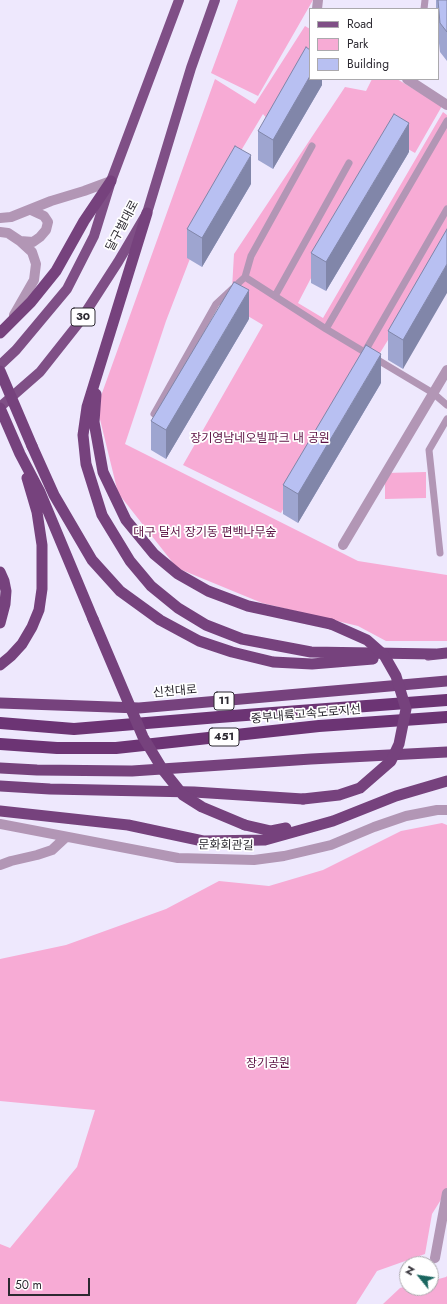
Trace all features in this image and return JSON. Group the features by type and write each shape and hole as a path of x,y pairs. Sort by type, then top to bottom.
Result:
{"highway":[{"path":"2,331 31,302 56,271 84,221 111,181"},
{"path":"147,213 87,407 83,435 86,464 102,515 130,561 151,586 178,608 206,625 242,639 311,652 435,654"},
{"path":"0,371 54,495 92,560 120,591 160,620 199,641 232,652 273,662 312,664 447,653"},
{"path":"0,786 50,789 194,792 303,798 339,795 360,788 390,761 399,744 406,709 396,676 384,655 367,640 331,624 248,606 208,591 178,574 154,554 126,520 103,472 94,422 98,375"},
{"path":"0,407 20,454 40,492 143,737 162,770 184,795 202,807 245,825 271,831 333,821"},
{"path":"0,665 22,644 32,627 39,610 42,589 42,545 37,512 20,454"},
{"path":"0,572 6,591 5,604 0,623"},
{"name":"신천대로","path":"0,703 139,708 447,681"},
{"name":"중부내륙고속도로지선","path":"0,723 74,729 447,700"},
{"name":"중부내륙고속도로지선","path":"0,744 57,748 116,748 320,726 447,717"},
{"path":"0,768 132,772 310,759 447,752"},
{"path":"0,811 128,825 203,842 265,840 333,821 396,796 447,781"}],"main road":[{"name":"달구벌대로","path":"0,364 16,350 67,289 94,236 111,181 179,0"},
{"name":"달구벌대로","path":"0,407 40,372 78,324 118,262 147,213 191,68 216,0"}],"street":[{"path":"419,83 447,105"},
{"path":"0,218 11,217 50,201 84,192 111,181"},
{"path":"20,241 33,242 46,230 48,222 44,216 31,210"},
{"path":"0,232 8,233 20,241 32,252 36,264 34,280 20,306 2,331"},
{"path":"343,545 447,370"},
{"name":"문화회관길","path":"0,824 66,838 178,858 254,860 284,856 331,845 374,827 406,816 437,810 447,810"},
{"path":"0,865 52,850 66,838"},
{"path":"435,1256 447,1193"}],"lane":[{"path":"326,329 447,121"},
{"path":"154,414 216,304 245,277 251,256 312,146"},
{"path":"275,296 349,163"},
{"path":"364,353 447,209"},
{"path":"245,277 364,353 433,393 447,405"},
{"path":"440,553 428,450 447,420"}],"green space":[{"path":"238,0 313,0 258,96 211,73"},
{"name":"대구 달서 장기동 편백나무숲","path":"305,26 309,28 309,80 279,133 263,114 191,234 191,256 166,321 125,444 358,561 447,575 447,641 386,641 358,626 262,603 177,568 118,493 97,407 215,79 255,104"},
{"name":"장기영남네오빌파크 내 공원","path":"372,80 399,80 442,106 415,153 385,136 298,303 323,318 443,112 447,115 447,245 370,369 360,368 281,513 183,465 263,325 231,306 234,254 345,87 366,91"},
{"path":"426,472 426,498 385,499 385,473"},
{"name":"장기공원","path":"442,823 447,825 447,1190 432,1214 425,1254 419,1256 399,1256 399,1263 377,1271 356,1304 0,1304 0,1244 10,1248 77,1167 95,1110 0,1101 0,959 66,945 166,909 219,881 269,886 323,870 401,831"},
{"path":"447,1276 447,1304 383,1304 399,1289 399,1296 439,1296 439,1279"}],"building":[{"path":"438,0 447,0 447,32 440,23"},
{"path":"306,47 309,49 309,78 273,140 258,131"},
{"path":"394,114 409,123 326,262 311,253"},
{"path":"235,146 251,155 202,238 187,229"},
{"path":"447,229 447,264 403,340 388,331"},
{"path":"234,282 249,290 166,430 151,421"},
{"path":"366,345 381,354 298,494 283,485"}]}
